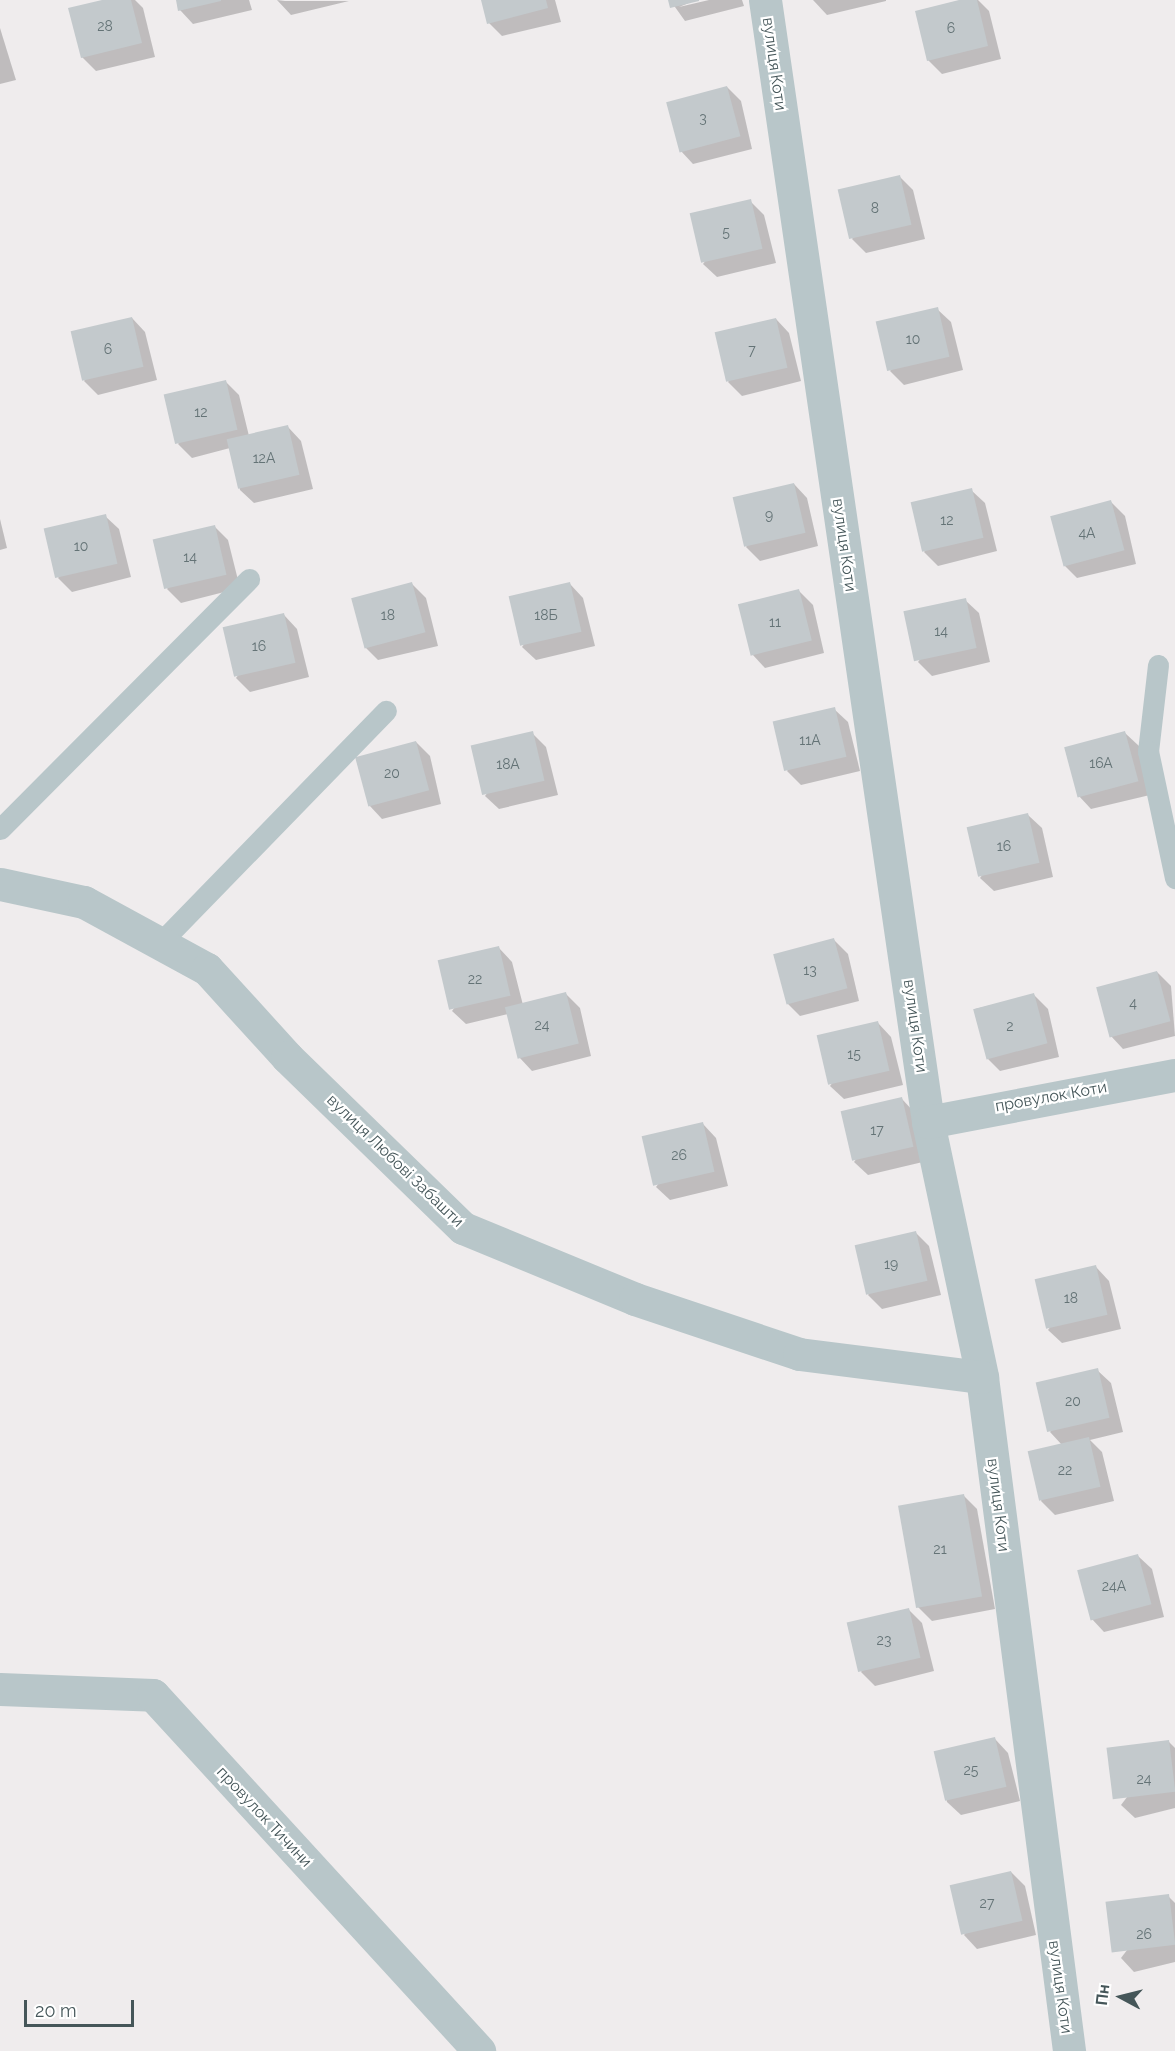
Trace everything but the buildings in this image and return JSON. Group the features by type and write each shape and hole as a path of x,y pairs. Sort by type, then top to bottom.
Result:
{"street":[{"name":"вулиця Коти","path":"765,0 928,1122 982,1377 1069,2051"},
{"name":"вулиця Любові Забашти","path":"0,884 84,902 207,969 287,1057 463,1228 635,1299 799,1354 982,1377"},
{"name":"провулок Коти","path":"928,1122 1175,1075"},
{"name":"провулок Тичини","path":"0,1689 153,1695 479,2051"}],"lane":[{"path":"0,830 249,579"},
{"path":"1158,665 1148,751 1175,878"},
{"path":"1154,697 1175,692"},
{"path":"160,943 386,711"}]}
